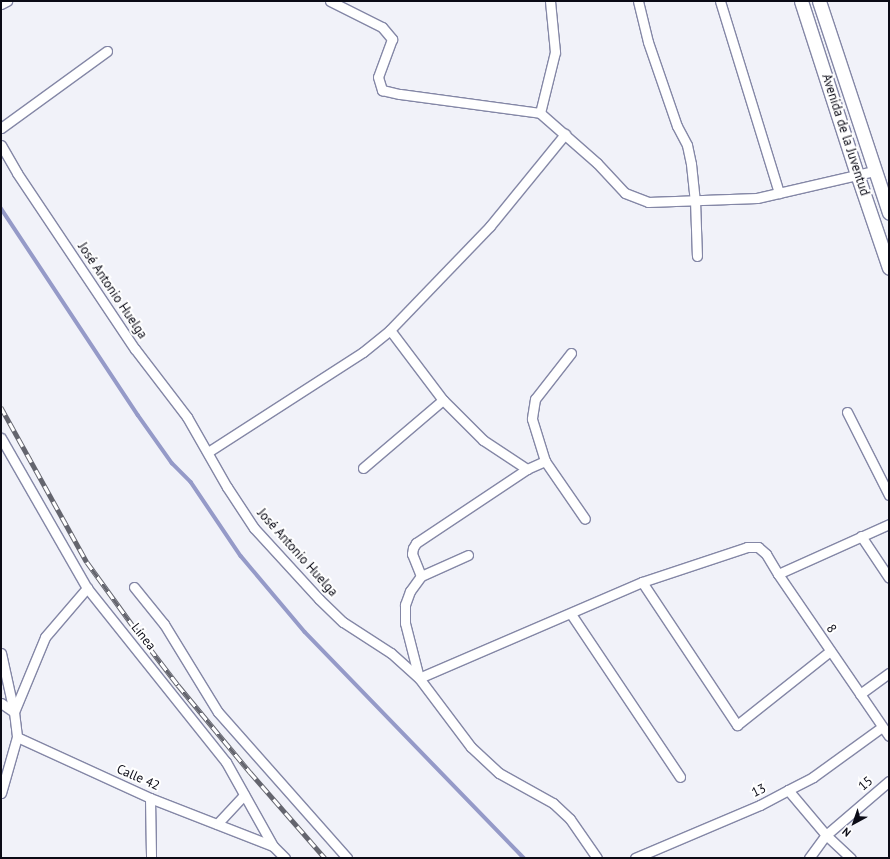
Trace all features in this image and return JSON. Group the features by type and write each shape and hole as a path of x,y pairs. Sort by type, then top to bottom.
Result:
{"main road":[{"name":"Avenida de la Juventud","path":"801,1 889,268"},
{"name":"Avenida de la Juventud","path":"819,1 889,214"}],"street":[{"path":"1,4 7,1"},
{"path":"330,1 382,27 392,39 378,77 382,90 400,94 540,113 597,162 625,193 648,202 757,198 874,171"},
{"path":"540,113 555,52 550,1"},
{"path":"638,1 648,42 686,145 691,164 695,200 697,256"},
{"path":"720,1 779,193"},
{"path":"1,128 107,51"},
{"path":"208,452 364,352 390,330 490,226 565,134"},
{"name":"José Antonio Huelga","path":"1,145 17,173 126,336 187,416 227,487 254,528 319,599 343,622 391,653 419,678 471,746 499,773 553,803 570,819 597,858"},
{"path":"390,330 443,400 483,440 527,469"},
{"path":"571,353 535,398 532,419 545,461 585,519"},
{"path":"363,468 443,400"},
{"path":"847,412 889,495"},
{"name":"Línea","path":"1,438 87,588 226,762 273,846"},
{"path":"421,576 412,554 416,543 527,469 545,461"},
{"path":"778,574 889,524"},
{"path":"861,536 889,578"},
{"name":"8","path":"642,582 747,547 758,547 766,554 830,651 889,736"},
{"path":"468,555 421,576 410,591 405,605 405,623 419,678 571,614 642,582 737,725 830,651"},
{"name":"Línea","path":"134,587 164,624 218,712 347,858"},
{"path":"14,712 46,637 87,588"},
{"path":"571,614 680,776"},
{"path":"1,653 14,712 17,737 1,792"},
{"path":"860,694 889,673"},
{"path":"1,703 14,712"},
{"name":"13","path":"635,858 760,805 813,777 882,727"},
{"name":"Calle 42","path":"17,737 150,798 273,846 285,858"},
{"name":"15","path":"809,858 826,835 889,781"},
{"path":"788,790 826,835 851,858"},
{"path":"217,824 244,795"},
{"path":"150,798 151,858"}],"waterway":[{"path":"1,208 138,415 172,463 191,482 241,556 305,632 524,858"}],"railway":[{"path":"1,407 87,562 178,685 250,772 325,858"}]}
